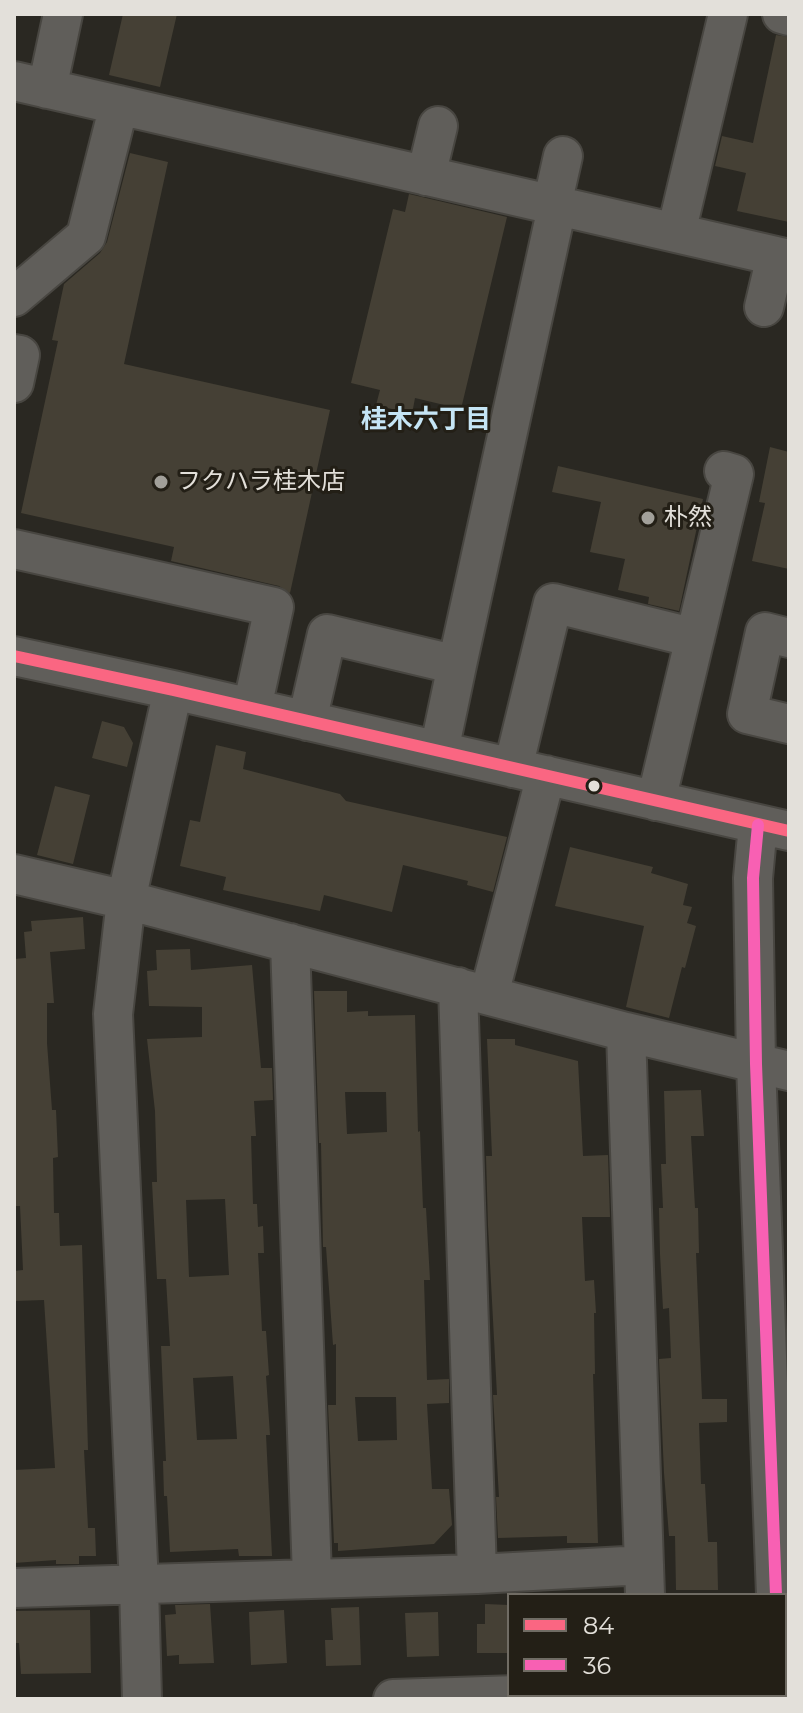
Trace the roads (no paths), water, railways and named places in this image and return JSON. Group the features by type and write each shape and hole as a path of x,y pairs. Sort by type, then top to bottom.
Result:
{"street":[{"path":"63,14 31,85 783,257 764,307"},
{"path":"676,233 728,14"},
{"path":"782,14 789,16"},
{"path":"14,297 86,236 119,105"},
{"path":"426,176 438,126"},
{"path":"439,751 563,156"},
{"path":"14,354 20,355 14,383"},
{"path":"656,801 734,474 724,471"},
{"path":"14,549 274,607 252,708"},
{"path":"477,1574 473,991 529,772 553,603 695,638"},
{"path":"789,638 765,632 747,714 789,724"},
{"path":"307,721 327,634 457,665"},
{"path":"14,656 774,828 753,878 772,1068 776,1593"},
{"path":"142,1699 113,1014 126,900 173,690"},
{"path":"14,874 126,900 772,1068"},
{"path":"290,943 312,1577"},
{"path":"14,1588 477,1574 644,1580 626,1032"},
{"path":"393,1699 507,1696"}],"place":[{"name":"フクハラ桂木店","path":"161,482"},
{"name":"朴然","path":"648,518"}],"district":[{"name":"桂木六丁目","path":"426,420"}]}
